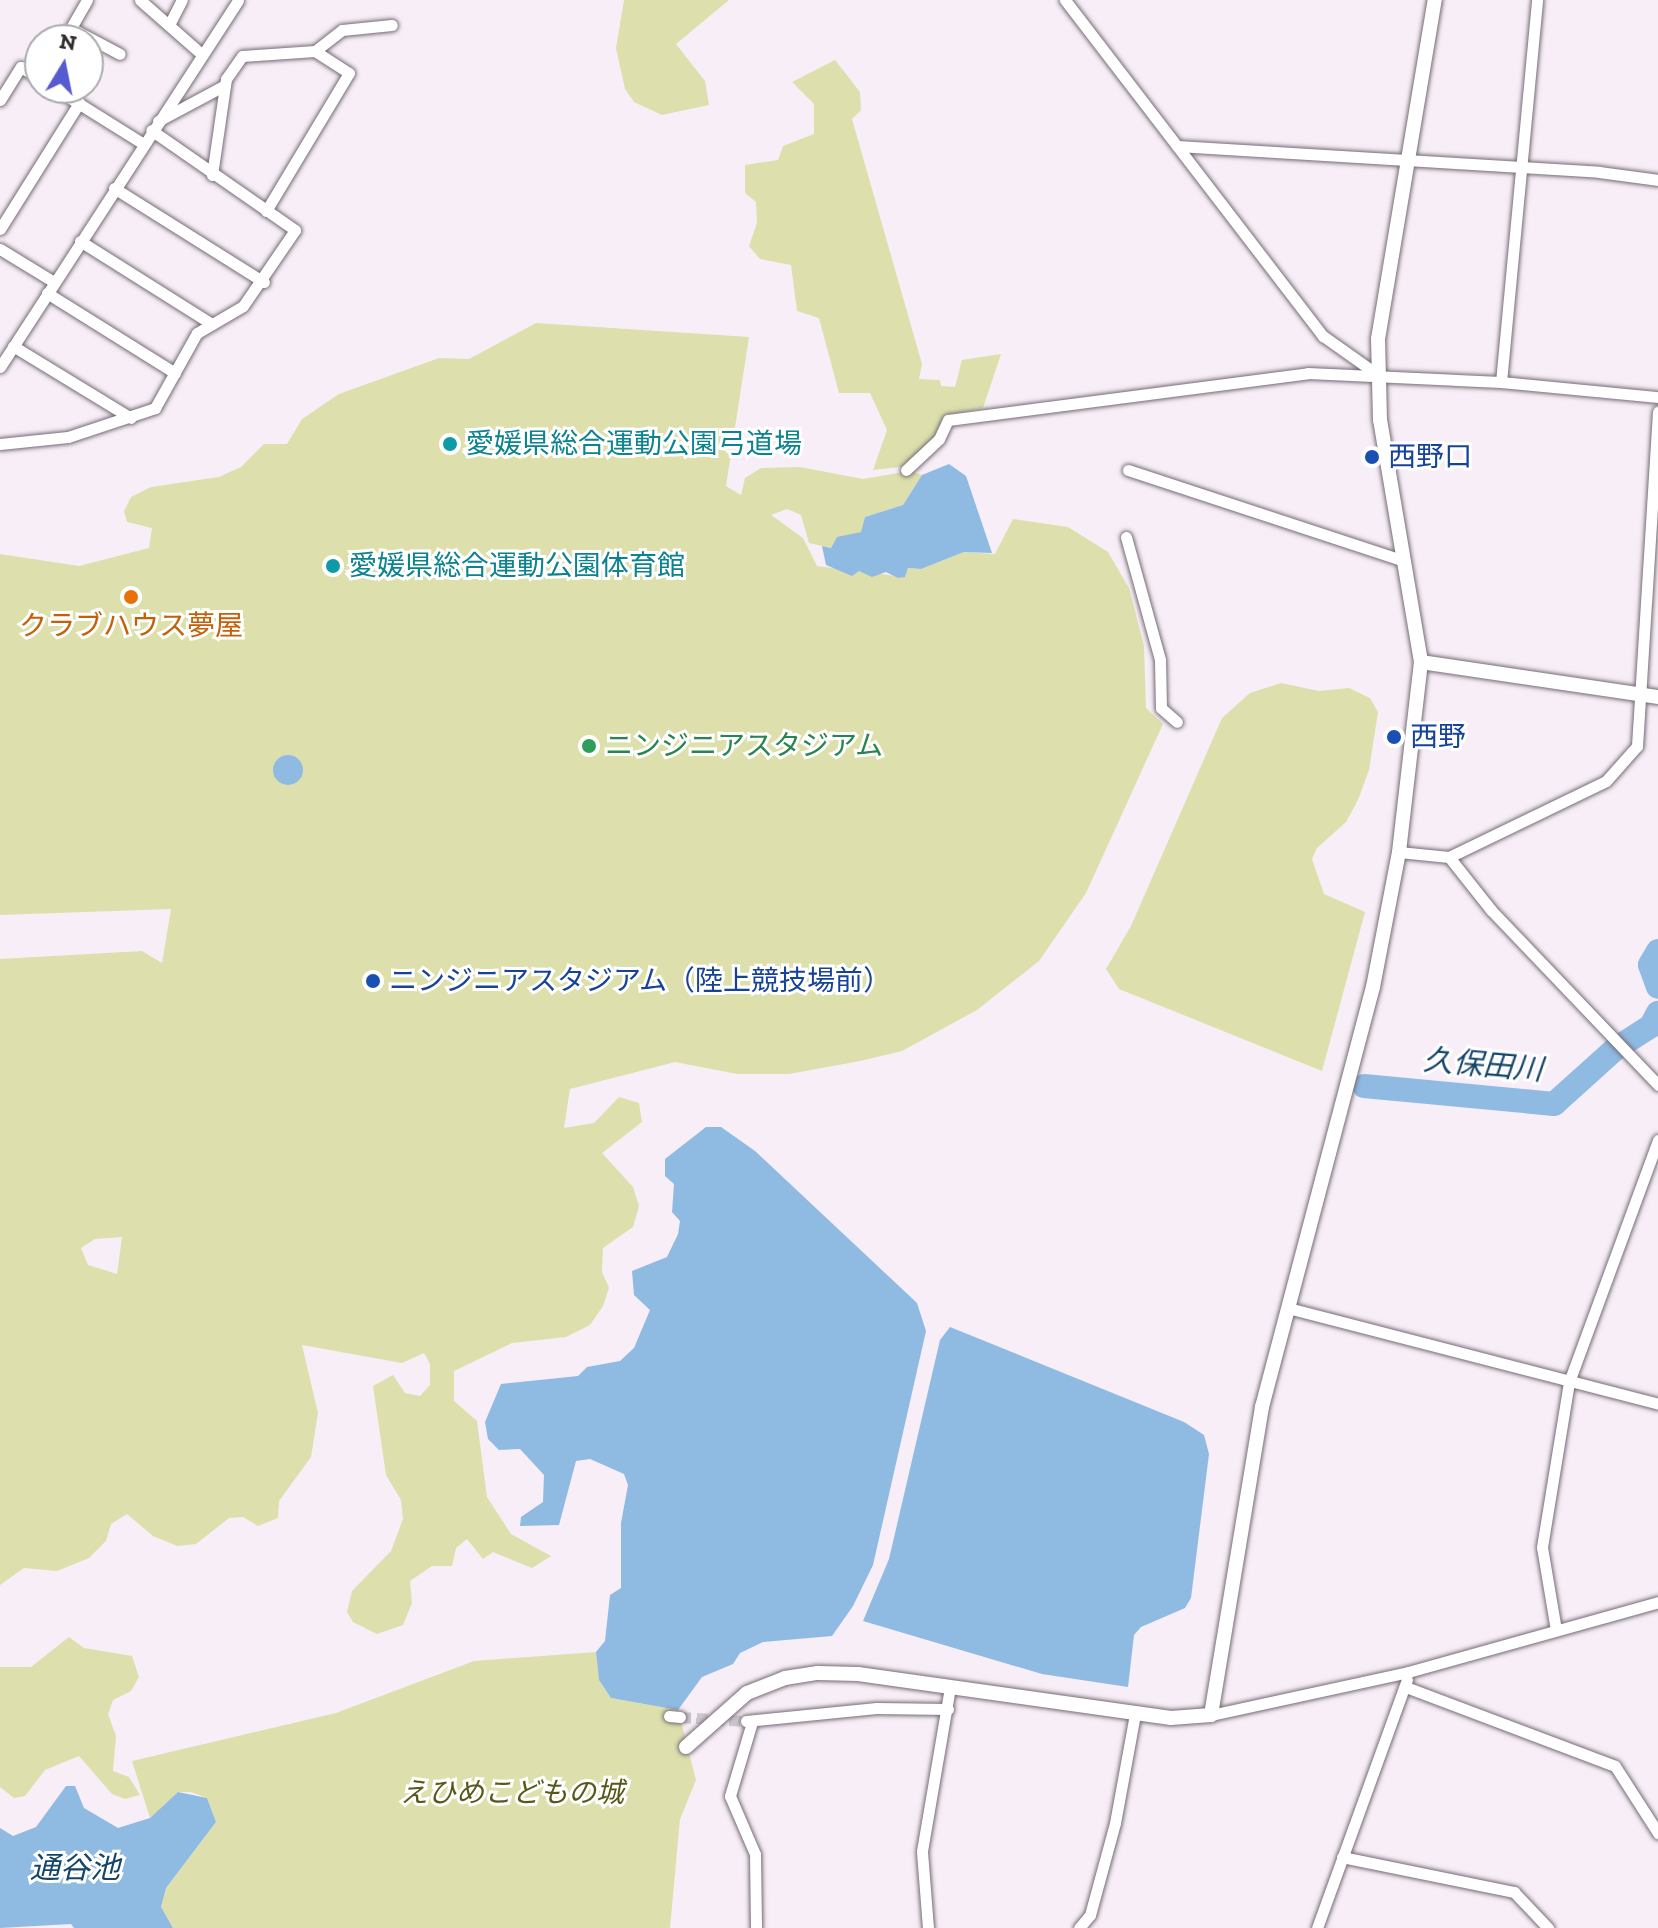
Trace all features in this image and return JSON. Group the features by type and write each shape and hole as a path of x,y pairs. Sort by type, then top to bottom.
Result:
{"street":[{"path":"87,0 71,28 120,54"},
{"path":"140,0 199,52"},
{"path":"169,25 182,0"},
{"path":"0,367 199,52 238,0"},
{"path":"1065,0 1323,336 1348,358 1379,374"},
{"path":"1211,1715 1241,1509 1288,1308 1373,987 1399,852 1421,668 1402,560 1379,374 1381,303 1435,0"},
{"path":"1501,382 1537,0"},
{"path":"212,175 225,85 242,56 315,51 342,30 392,25"},
{"path":"266,211 349,73 315,51"},
{"path":"0,100 21,67 24,69"},
{"path":"153,126 225,85"},
{"path":"0,229 78,104"},
{"path":"81,104 142,143"},
{"path":"0,444 68,437 155,408 197,333 243,306 264,282 295,230 212,175 153,126"},
{"path":"1177,146 1658,180"},
{"path":"114,188 264,282"},
{"path":"80,241 212,324"},
{"path":"0,249 50,288 175,373"},
{"path":"13,346 131,418"},
{"path":"906,470 939,439 948,420 1308,373 1501,382 1658,397"},
{"path":"1399,852 1449,857 1606,781 1637,746 1651,696 1658,412"},
{"path":"1128,470 1402,560"},
{"path":"1126,537 1160,660 1161,708 1177,722"},
{"path":"1421,668 1651,696"},
{"path":"1449,857 1461,877 1658,1085"},
{"path":"1556,1630 1542,1547 1569,1382 1658,1140"},
{"path":"1288,1308 1658,1404"},
{"path":"686,1747 747,1693 785,1678 858,1674 1135,1714 1211,1715 1408,1672 1658,1602"},
{"path":"1317,1928 1406,1687 1408,1672"},
{"path":"1406,1687 1615,1766 1658,1833"},
{"path":"928,1928 922,1851 950,1688"},
{"path":"756,1928 755,1854 730,1796 749,1721 876,1708 948,1709"},
{"path":"1079,1928 1090,1915 1115,1823 1135,1714"},
{"path":"1342,1857 1514,1892 1548,1928"}],"green space":[{"path":"624,0 729,0 676,44 705,81 709,105 662,115 634,102 625,89 616,48"},
{"path":"835,60 860,92 861,110 852,119 922,364 919,379 940,380 941,386 955,387 962,360 1001,354 983,408 946,415 931,442 908,466 873,470 887,430 870,393 839,393 819,318 797,311 791,265 760,259 749,246 757,223 756,202 745,193 745,165 778,160 783,146 814,134 814,104 792,82"},
{"path":"536,323 749,337 726,486 741,495 745,478 761,468 800,467 863,479 910,471 922,475 903,505 865,517 862,532 837,538 831,548 809,543 801,515 787,509 771,515 803,538 817,566 905,577 908,568 921,569 964,552 995,554 1013,519 1068,527 1108,552 1129,588 1144,646 1146,708 1163,724 1086,893 1039,961 977,1010 902,1051 860,1061 789,1074 737,1074 675,1062 570,1089 564,1128 594,1123 619,1097 639,1103 642,1122 602,1153 633,1187 639,1206 633,1227 603,1248 602,1272 609,1288 603,1306 590,1325 566,1337 512,1343 454,1371 454,1401 477,1421 487,1497 511,1534 551,1556 532,1568 493,1552 483,1559 467,1539 456,1548 452,1566 432,1566 410,1581 412,1603 403,1625 377,1634 353,1622 347,1612 352,1591 391,1551 403,1519 401,1500 386,1475 373,1386 393,1375 405,1393 420,1396 430,1385 430,1364 424,1353 402,1363 302,1345 318,1413 311,1457 279,1501 278,1518 258,1526 243,1517 229,1518 196,1544 177,1546 153,1536 127,1514 111,1524 106,1541 89,1558 57,1571 24,1568 0,1585 0,959 142,951 162,963 171,909 0,915 0,554 79,566 149,548 152,528 127,522 124,511 131,497 151,487 219,477 241,467 264,444 287,444 302,419 339,394 439,358 469,359","holes":["122,1237 117,1274 88,1265 81,1248 95,1239"]},
{"path":"1281,683 1319,691 1349,688 1370,698 1378,712 1369,770 1358,800 1346,822 1317,848 1312,859 1324,894 1365,912 1322,1071 1119,989 1106,969 1131,926 1222,718 1250,693"},
{"path":"69,1637 84,1648 132,1656 139,1677 131,1691 113,1700 108,1714 116,1736 113,1771 129,1777 140,1795 125,1799 112,1794 79,1756 45,1770 25,1796 14,1798 0,1787 0,1667 31,1667"},
{"name":"えひめこどもの城","path":"596,1652 599,1680 611,1698 678,1710 696,1780 680,1819 670,1928 173,1928 161,1907 166,1888 216,1822 207,1798 191,1792 178,1792 150,1818 132,1761 336,1713 474,1661"}],"water":[{"path":"949,464 966,476 992,553 964,552 921,569 908,568 905,577 898,578 886,572 872,577 859,571 852,576 826,565 822,546 831,548 837,537 861,532 865,517 903,505 922,475"},
{"path":"288,755 298,760 303,770 298,780 288,785 278,780 273,770 278,760"},
{"path":"706,1127 721,1127 755,1151 917,1303 926,1331 873,1565 853,1606 832,1636 763,1642 740,1653 733,1664 702,1677 678,1710 611,1698 599,1680 596,1652 605,1641 610,1595 621,1588 621,1523 628,1485 624,1474 590,1459 576,1461 559,1525 520,1526 521,1517 543,1502 544,1475 520,1449 499,1450 488,1439 485,1422 501,1384 578,1376 587,1367 620,1361 634,1348 650,1310 634,1295 632,1271 667,1257 678,1234 680,1221 672,1212 674,1184 665,1176 665,1159"},
{"path":"950,1327 1184,1422 1204,1435 1209,1454 1191,1598 1185,1608 1141,1627 1134,1635 1128,1687 1042,1674 863,1621 889,1559 940,1340"},
{"name":"通谷池","path":"66,1786 75,1786 84,1808 118,1828 150,1818 178,1792 207,1798 216,1822 166,1888 161,1907 173,1928 74,1928 71,1924 0,1928 0,1828 13,1836 36,1827"}],"waterway":[{"name":"久保田川","path":"1658,951 1650,965 1658,987"},
{"name":"久保田川","path":"1364,1086 1554,1104 1615,1049 1651,1026 1658,1013"}],"tunnel":[{"path":"680,1717 746,1721"}],"place":[{"name":"愛媛県総合運動公園弓道場","path":"450,444"},
{"name":"西野口","path":"1372,457"},
{"name":"愛媛県総合運動公園体育館","path":"333,566"},
{"name":"クラブハウス夢屋","path":"131,597"},
{"name":"西野","path":"1394,737"},
{"name":"ニンジニアスタジアム","path":"589,746"},
{"name":"ニンジニアスタジアム（陸上競技場前）","path":"373,981"}]}
